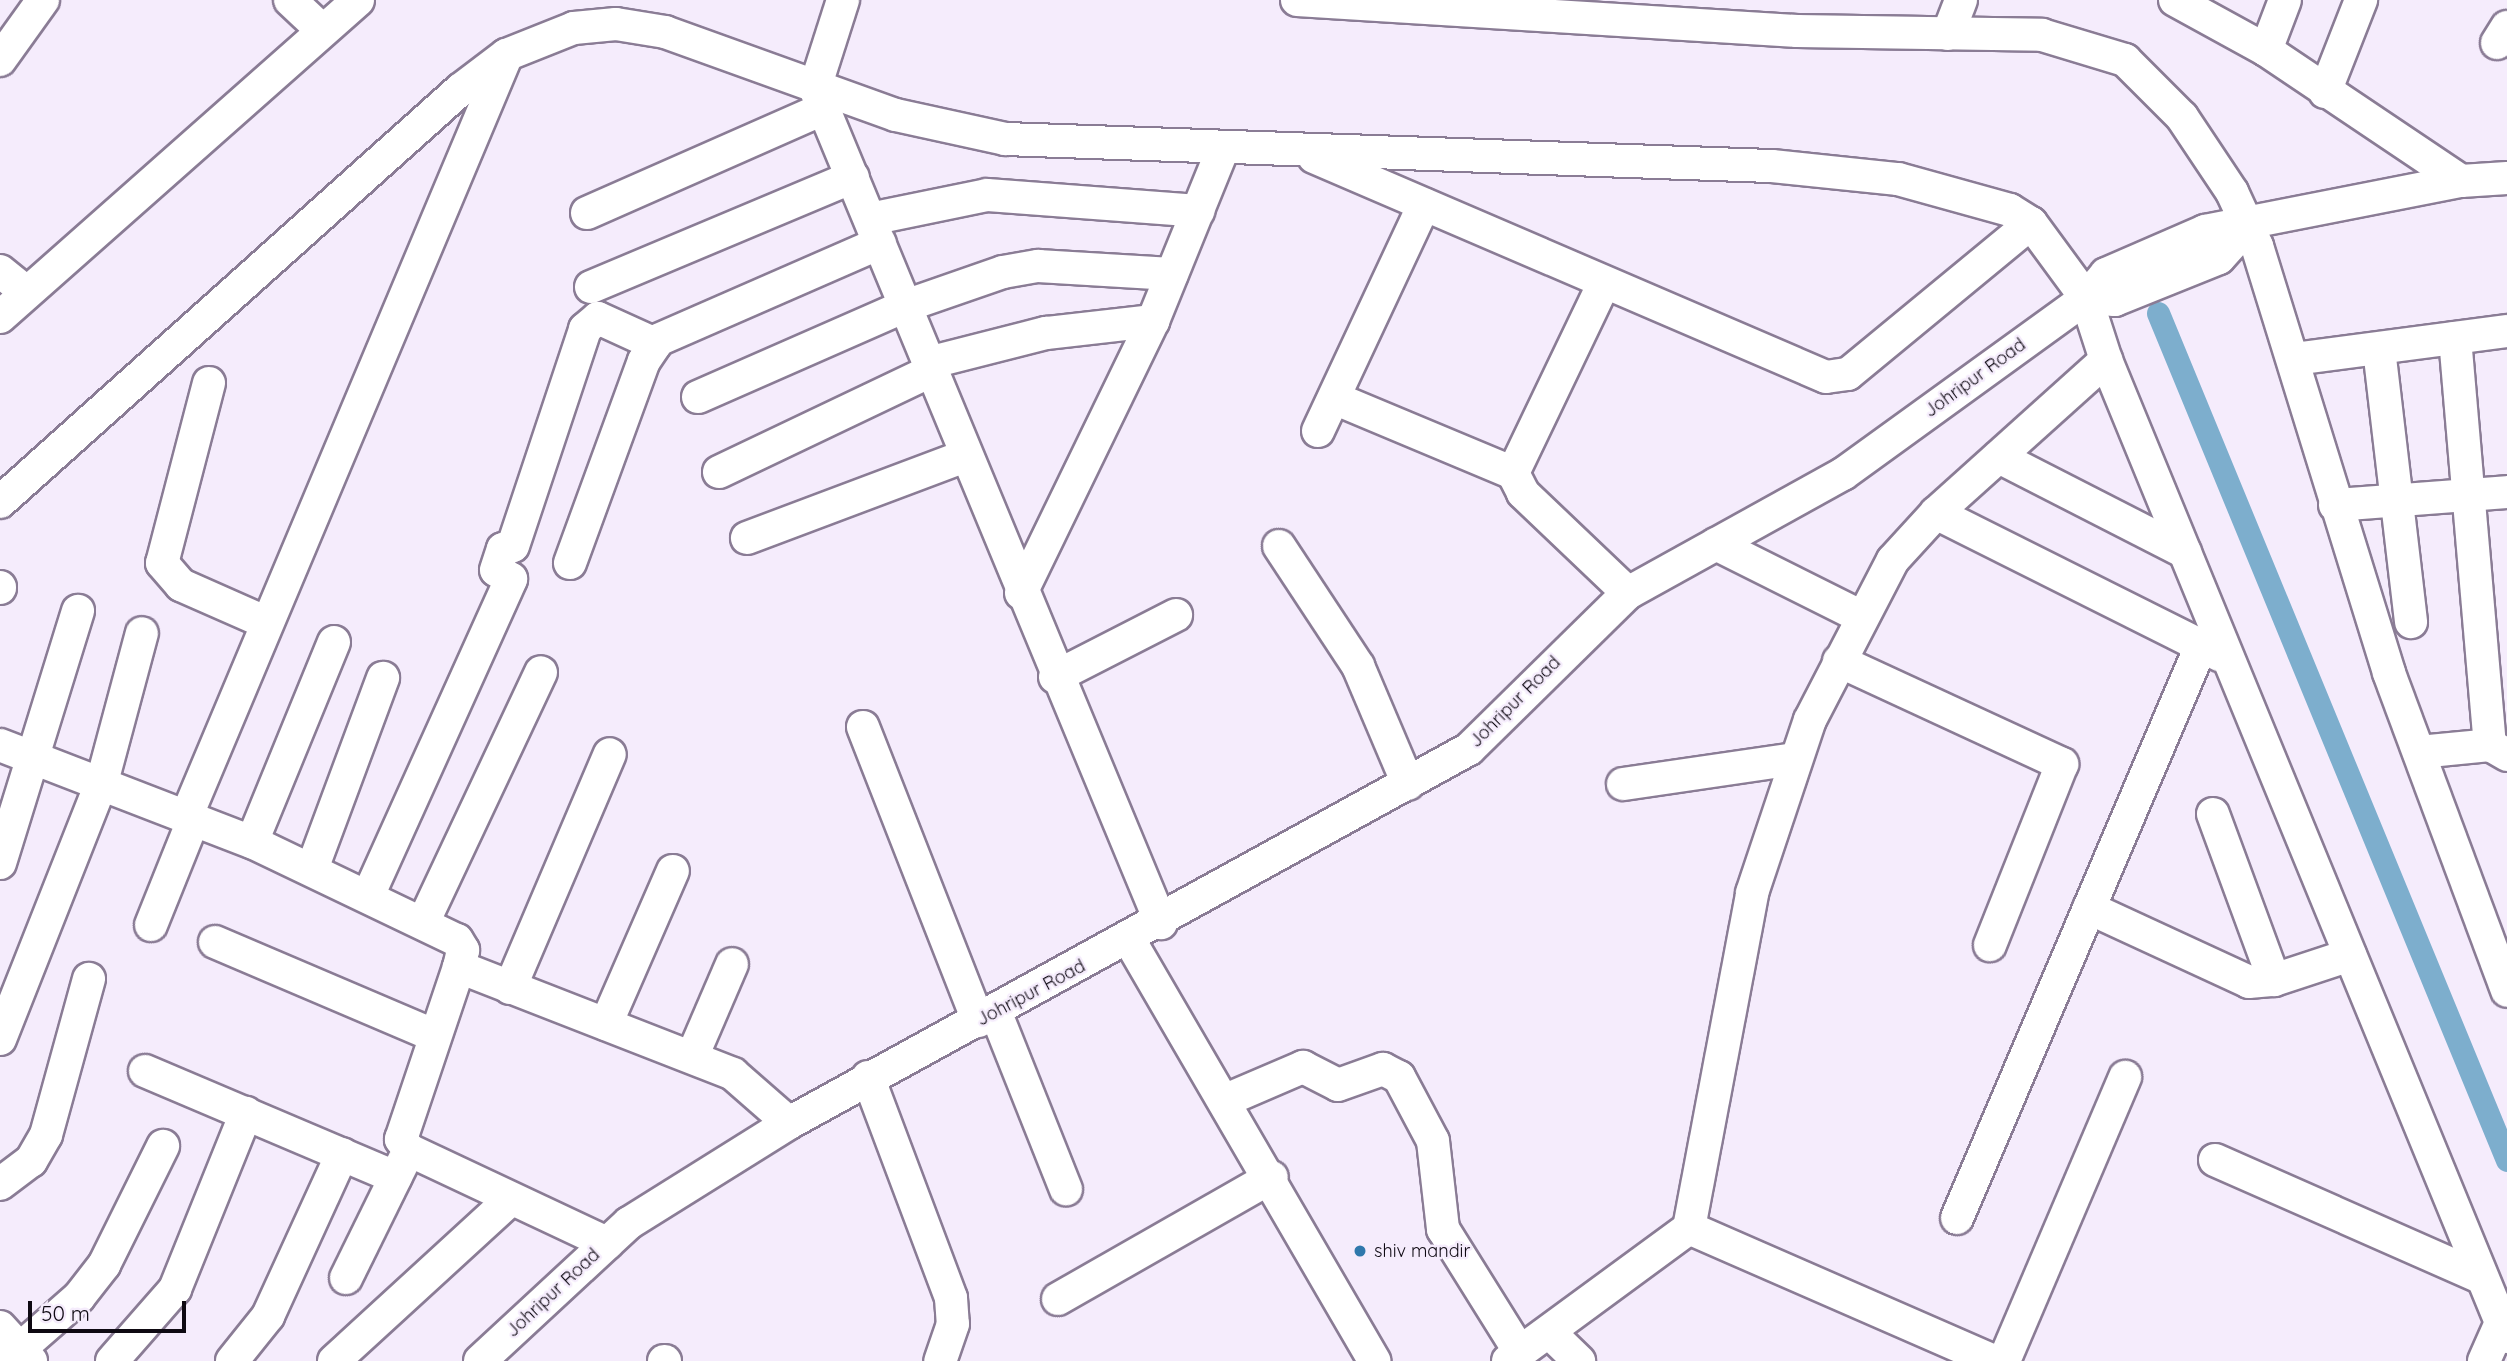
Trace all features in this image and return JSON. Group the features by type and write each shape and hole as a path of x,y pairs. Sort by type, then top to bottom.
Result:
{"street":[{"path":"0,60 43,0"},
{"path":"290,0 322,30"},
{"path":"0,317 358,0"},
{"path":"843,0 825,54 819,99 1055,677 1161,923"},
{"path":"1297,0 1524,7 1948,34 2042,35 2125,60 2182,117 2232,192 2263,263 2294,359 2335,505 2419,752 2504,970"},
{"path":"1948,34 1961,0"},
{"path":"2175,0 2209,8 2325,92 2461,181"},
{"path":"2266,50 2285,0"},
{"path":"2325,92 2361,0"},
{"path":"0,502 460,90 506,55 574,28 616,23 666,32 819,99 1005,139 1853,173 1941,188 2031,223 2102,291 2106,360 2350,955 2478,1276 2504,1331 2484,1361"},
{"path":"151,925 265,622 506,55"},
{"path":"587,214 819,99"},
{"path":"1021,593 1153,321 1223,149"},
{"path":"1300,151 1814,374 1839,377 2031,223"},
{"path":"591,288 853,177"},
{"path":"2247,227 2461,181 2507,178"},
{"path":"570,563 643,361 655,344 875,231 987,195 1198,211"},
{"path":"1318,431 1424,205"},
{"name":"Johripur Road","path":"480,1361 607,1243 789,1123 867,1077 1130,941 1469,749 1628,593 1843,474 2102,291 2212,245 2247,227"},
{"path":"698,397 905,306 1038,266 1172,274"},
{"path":"0,271 26,292"},
{"path":"1513,473 1604,283"},
{"path":"368,897 511,579 496,570 503,549 513,546 585,329 598,318 655,344"},
{"path":"719,472 930,367 1045,333 1153,321"},
{"path":"2294,359 2507,331"},
{"path":"2419,752 2499,750 2468,495 2455,338"},
{"path":"2379,349 2394,502 2411,622"},
{"path":"1226,1100 1303,1067 1338,1085 1383,1069 1399,1077 1433,1141 1443,1230 1514,1357 1689,1228 1752,893 1794,759 1839,661 1893,560 1936,513 2106,360"},
{"path":"209,383 162,563 181,585 265,622"},
{"path":"1334,398 1513,473 1523,493 1628,593"},
{"path":"747,538 965,456"},
{"path":"1999,457 2185,552"},
{"path":"2335,505 2507,492"},
{"path":"1936,513 2230,660"},
{"path":"1716,544 1862,617"},
{"path":"1279,546 1358,666 1408,784"},
{"path":"0,863 36,758 78,611"},
{"path":"1055,677 1176,615"},
{"path":"0,1039 102,782 142,633"},
{"path":"252,842 334,642"},
{"path":"1957,1218 2201,646"},
{"path":"1839,661 2062,764 1990,945"},
{"path":"423,923 541,673"},
{"path":"312,869 383,678"},
{"path":"863,727 986,1016 1066,1189"},
{"path":"0,744 252,842 423,923 462,945 459,967 402,1129 402,1163 346,1278"},
{"path":"510,988 610,754"},
{"path":"1623,784 1794,759"},
{"path":"2213,814 2274,981"},
{"path":"606,1024 673,871"},
{"path":"2089,908 2237,977 2274,981 2350,955"},
{"path":"1130,941 1272,1177 1366,1358"},
{"path":"215,942 435,1036"},
{"path":"692,1057 733,964"},
{"path":"459,967 733,1074 789,1123"},
{"path":"0,1184 31,1161 46,1135 89,979"},
{"path":"145,1071 342,1154 402,1163 511,1199 607,1243"},
{"path":"2004,1361 2125,1076"},
{"path":"867,1077 951,1298 953,1325 940,1361"},
{"path":"112,1361 176,1289 246,1113"},
{"path":"14,1349 104,1265 163,1146"},
{"path":"232,1361 268,1316 342,1154"},
{"path":"2215,1160 2478,1276"},
{"path":"1058,1299 1272,1177"},
{"path":"334,1361 511,1199"},
{"path":"1689,1228 1994,1361"},
{"path":"1549,1332 1579,1361"}],"waterway":[{"path":"2158,313 2507,1160"}],"place":[{"name":"shiv mandir","path":"1360,1251"}]}
